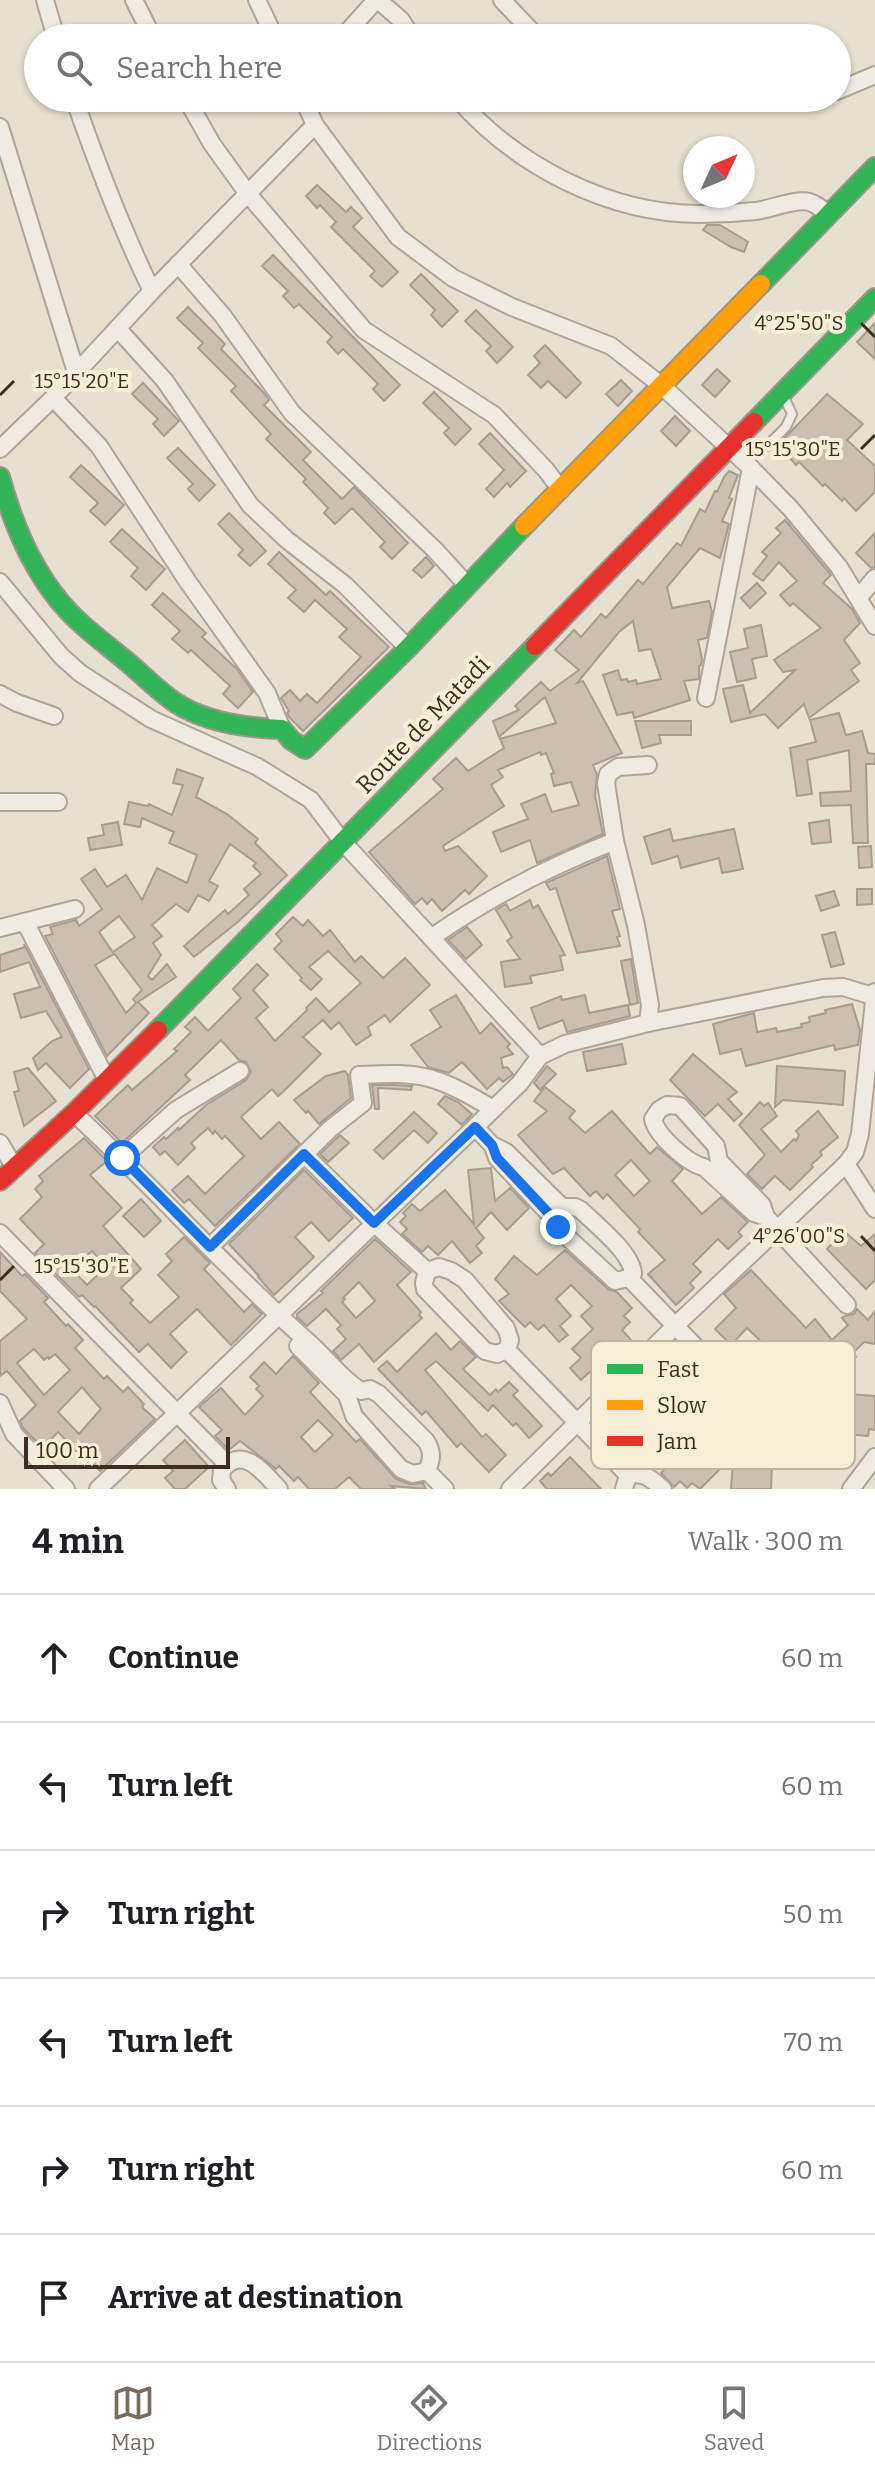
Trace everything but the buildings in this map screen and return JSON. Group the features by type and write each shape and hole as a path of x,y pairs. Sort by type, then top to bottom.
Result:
{"main road":[{"path":"0,477 26,548 54,594 86,628 189,711 226,723 282,729 305,749 408,648 622,424 875,167"},
{"name":"Route de Matadi","path":"0,1181 74,1113 266,921 875,298"}],"street":[{"path":"45,0 52,24"},
{"path":"134,0 146,24"},
{"path":"257,0 268,24"},
{"path":"355,24 377,0 403,24"},
{"path":"502,0 525,24"},
{"path":"851,85 875,75"},
{"path":"79,112 106,189 152,291"},
{"path":"194,112 212,144 248,194 364,330 494,415 561,490"},
{"path":"309,112 315,125 398,237 453,278 512,307 611,346 662,386 751,468 819,541 859,597 875,626"},
{"path":"472,112 504,143 549,174 593,194 657,210 698,214 756,211 806,201 829,215"},
{"path":"0,449 53,398 152,291 315,125"},
{"path":"0,127 76,372"},
{"path":"178,264 223,316 292,413 435,550 467,585"},
{"path":"118,329 165,381 250,505 287,540 345,585 408,648"},
{"path":"53,398 99,446 188,582 267,693 282,729"},
{"path":"706,698 751,468"},
{"path":"859,597 875,578"},
{"path":"0,582 41,633 80,673 151,719 258,767 311,800 342,841 540,1056"},
{"path":"0,694 54,716"},
{"path":"648,765 618,767 608,774 606,783 615,841 636,925 650,1005 648,1023"},
{"path":"0,802 58,802"},
{"path":"431,938 498,896 615,841"},
{"path":"0,928 75,909"},
{"path":"25,922 107,1080"},
{"path":"98,1489 177,1414 284,1322 374,1223 520,1083 540,1056 565,1044 648,1023 823,988 843,987 874,1000 860,1134 855,1152 846,1164 772,1223 660,1341"},
{"path":"122,1158 176,1110 240,1071"},
{"path":"210,1247 330,1129 363,1103 359,1075 429,1078 493,1109"},
{"path":"74,1113 284,1322 325,1357 351,1391 354,1416 401,1469 413,1474 427,1471"},
{"path":"475,1127 492,1145 506,1152 552,1206 565,1235 615,1281 629,1278 633,1265 626,1255 581,1210 552,1206"},
{"path":"0,1143 15,1168"},
{"path":"304,1154 427,1271"},
{"path":"846,1164 875,1209"},
{"path":"714,1166 762,1205 772,1223 847,1305"},
{"path":"0,1233 227,1464"},
{"path":"427,1271 439,1267 465,1280 506,1328 510,1340 507,1350"},
{"path":"427,1271 425,1289 485,1351 497,1354 507,1350"},
{"path":"629,1278 690,1341"},
{"path":"507,1350 591,1440"},
{"path":"351,1391 370,1389 379,1394 426,1441 432,1460 427,1471"},
{"path":"0,1403 7,1439 53,1489"},
{"path":"510,1489 591,1411"},
{"path":"7,1439 66,1489"},
{"path":"851,1489 875,1457"},
{"path":"227,1489 221,1480 222,1470 227,1464 246,1459 255,1463 279,1489"},
{"path":"427,1471 445,1489"},
{"path":"626,1482 640,1473 650,1477 663,1489"}],"lane":[{"path":"728,449 767,446 786,427 792,414 782,392"}],"traffic: fast":[{"path":"761,284 875,167"},
{"path":"754,422 875,298"},
{"path":"0,477 18,531 35,566 57,598 82,625 188,710 227,723 282,729 305,749 408,648 524,526"},
{"path":"158,1030 535,646"}],"traffic: slow":[{"path":"524,526 761,284"}],"traffic: jam":[{"path":"535,646 754,422"},
{"path":"0,1181 158,1030"}],"route":[{"path":"122,1158 210,1247 304,1154 374,1223 475,1127 492,1145 497,1158 558,1227"}]}
